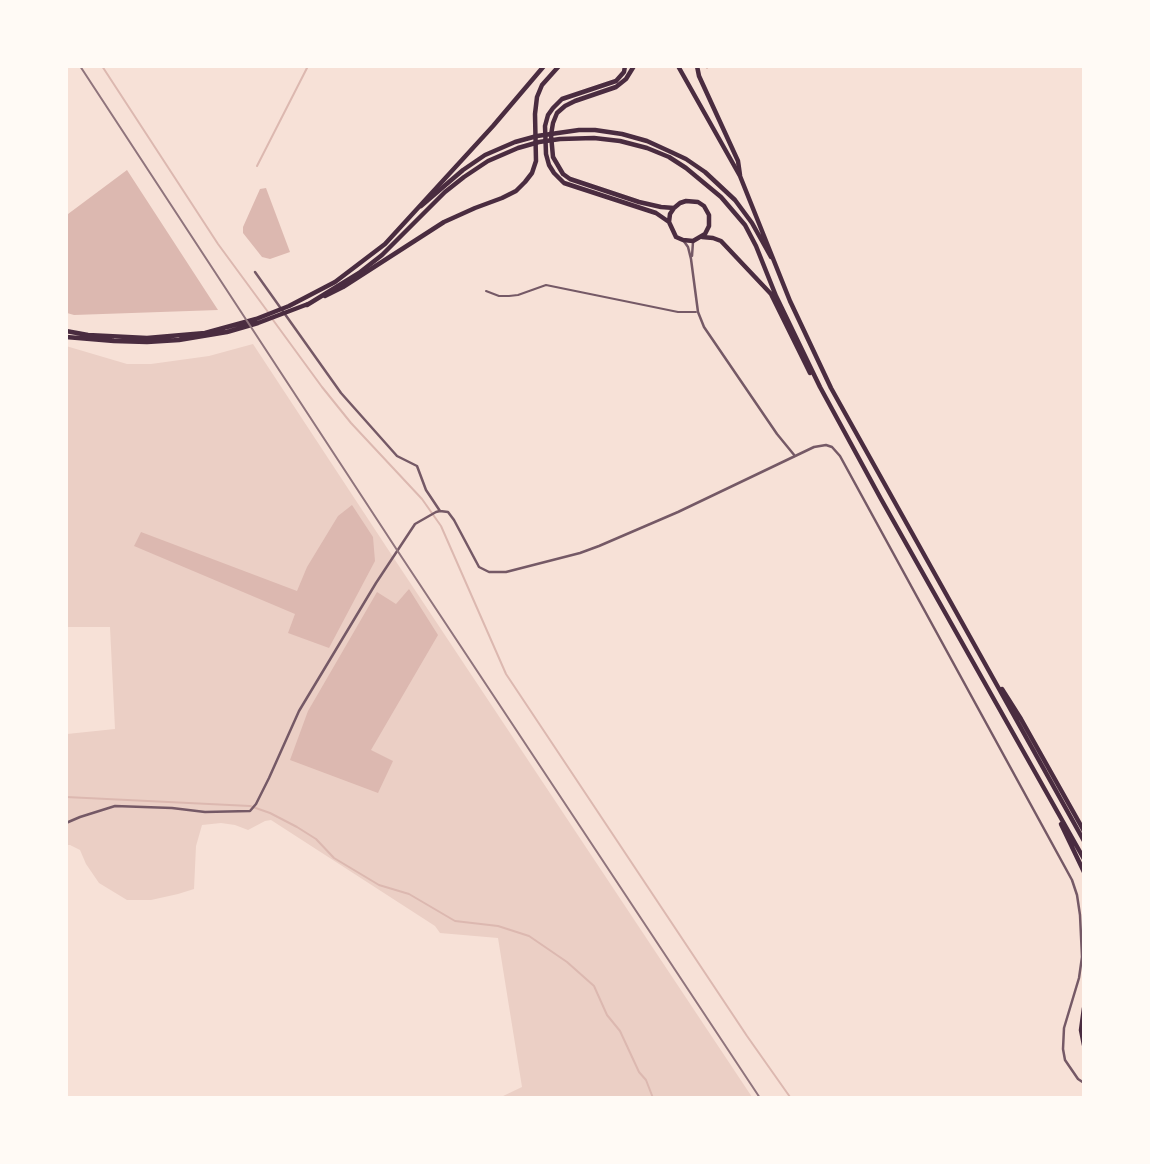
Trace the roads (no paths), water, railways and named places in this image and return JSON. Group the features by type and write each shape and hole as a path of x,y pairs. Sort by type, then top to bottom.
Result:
{"main road":[{"path":"291,309 335,282 385,244 544,66"},
{"path":"66,334 101,341 179,340 227,330 307,305 343,287 444,222 516,191 525,183 536,161 537,97 542,85 559,66"},
{"path":"625,66 624,72 616,80 562,99 553,108 545,126 549,165 564,183 656,213 669,222 676,236 683,240 713,237 722,241 771,294 820,387"},
{"path":"634,66 626,79 616,87 575,101 557,113 551,135 553,157 563,174 570,179 639,202 674,208"},
{"path":"678,66 740,176 806,338 831,388 1083,841"},
{"path":"697,66 702,84 738,161 740,176"},
{"path":"421,205 485,155 515,142 563,132 594,130 622,134 647,141 705,172 735,200 752,223 779,273"},
{"path":"307,305 359,273 382,255 445,192 464,177 488,161 518,148 560,139 594,138 620,141 647,148 685,168 721,197 745,225 820,387 1083,859"},
{"path":"669,222 670,214 680,203 698,202 709,215 709,226 702,237"},
{"path":"977,650 1021,719 1083,831"},
{"path":"1045,792 1083,872"},
{"path":"1083,1008 1083,1045"}],"street":[{"path":"683,240 691,259 698,312 704,327 776,434 795,456"},
{"path":"691,259 694,241"},
{"path":"255,272 341,393 397,456 417,466 438,512"},
{"path":"66,823 115,806 205,812 250,811 269,778 299,711 404,539 415,524 438,512 448,512 454,520 479,567 489,572 506,572 599,546 678,512 814,447 826,445 832,447 840,456 1072,880 1080,915 1082,957 1065,1028 1063,1049 1065,1060 1083,1083"}],"lane":[{"path":"486,290 499,296 509,296 546,285 678,312 698,312"}],"waterway":[{"path":"102,66 218,244 268,312"},
{"path":"257,166 308,66"},
{"path":"273,320 351,423 422,499 441,526 506,674 790,1097"},
{"path":"66,797 250,806 297,827 316,839 334,858 379,885 409,894 455,921 498,926 529,936 567,962 594,986 607,1015 620,1031 639,1072 646,1080 653,1098"}],"railway":[{"path":"80,66 760,1098"}]}
